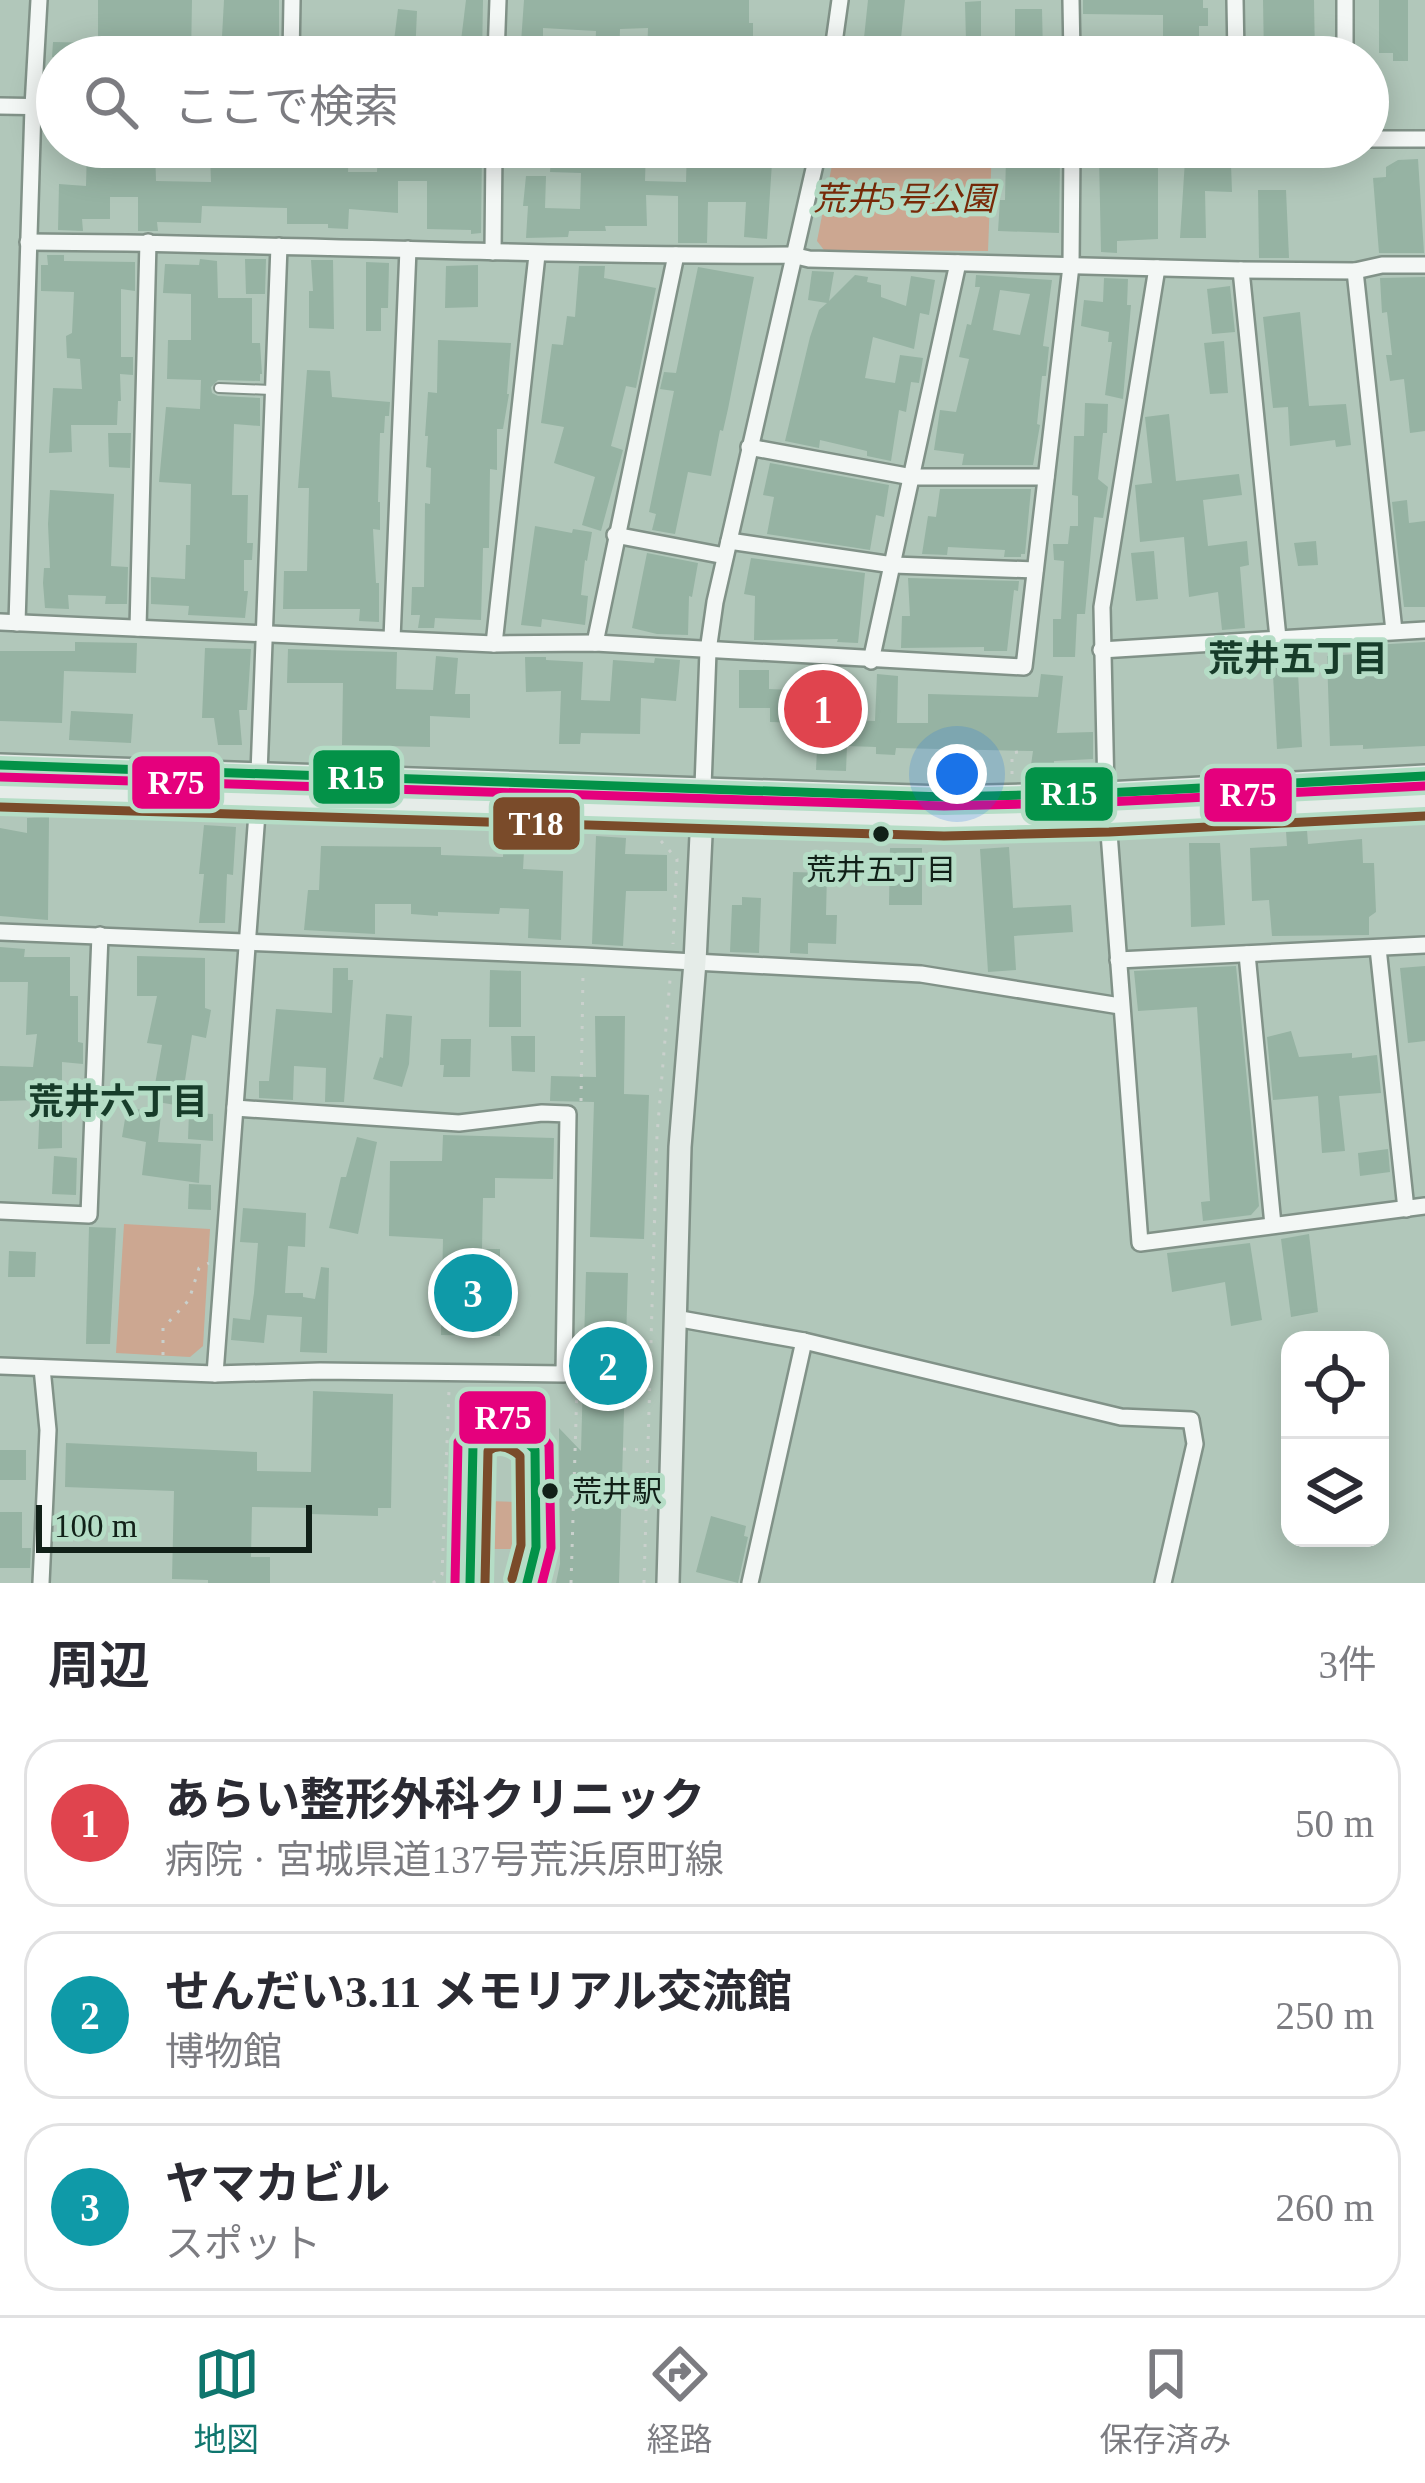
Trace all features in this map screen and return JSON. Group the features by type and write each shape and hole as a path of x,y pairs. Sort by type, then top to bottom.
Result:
{"main road":[{"path":"0,765 702,802 944,821 1425,801"},
{"path":"0,792 257,800 702,802 1106,793 1425,776"},
{"path":"668,1583 680,1147 702,802"}],"street":[{"path":"37,36 39,0"},
{"path":"291,36 292,0"},
{"path":"497,36 498,0"},
{"path":"835,36 839,0"},
{"path":"1071,0 1072,36"},
{"path":"1235,0 1236,36"},
{"path":"1346,0 1346,36"},
{"path":"36,54 8,622 494,644 595,643 1024,667 1071,266 1072,168"},
{"path":"0,106 33,107"},
{"path":"1389,142 1425,139"},
{"path":"493,252 494,168"},
{"path":"702,802 708,651 749,447 814,168"},
{"path":"28,242 537,255 793,255 1240,270 1355,271 1382,265 1425,265"},
{"path":"138,628 148,242"},
{"path":"215,1375 257,800 279,246"},
{"path":"392,639 408,249"},
{"path":"494,644 537,255"},
{"path":"595,643 676,255"},
{"path":"871,661 958,263"},
{"path":"1157,268 1102,607 1101,650 1120,1006 1140,1243 1425,1206"},
{"path":"1240,270 1278,638"},
{"path":"1355,271 1394,632"},
{"path":"749,447 912,477 1046,477"},
{"path":"616,535 892,566 1035,570"},
{"path":"1101,650 1425,630"},
{"path":"0,932 921,974 1120,1006"},
{"path":"0,1211 89,1215 100,935"},
{"path":"1118,960 1425,946"},
{"path":"1378,948 1406,1209"},
{"path":"1247,954 1274,1225"},
{"path":"0,1366 215,1375 320,1371 564,1374 568,1114 458,1123 235,1108"},
{"path":"676,1318 804,1341 1121,1418 1191,1420 1195,1444 1163,1583"},
{"path":"750,1583 804,1341"},
{"path":"41,1583 48,1430 42,1368"}],"lane":[{"path":"219,388 274,391"},
{"path":"470,1583 473,1445 487,1433 511,1432 523,1436 536,1450 536,1547 527,1583"}],"path":[{"path":"1012,774 1012,753 1018,752"},
{"path":"655,832 677,859 672,952"},
{"path":"644,1583 656,1135 670,972"},
{"path":"163,1372 163,1328 190,1300 199,1268 222,1260"},
{"path":"522,1387 522,1415"},
{"path":"623,1449 647,1450"}],"green space":[{"name":"荒井5号公園","path":"831,168 991,168 988,251 824,250 817,241"},
{"path":"124,1224 210,1229 203,1346 190,1357 116,1353"},
{"path":"488,1501 520,1502 520,1549 487,1549"}],"building":[{"path":"98,0 192,0 191,36 98,36"},
{"path":"224,0 279,0 279,36 222,36"},
{"path":"466,0 483,0 482,36 462,36"},
{"path":"524,0 749,0 749,23 753,23 753,36 648,36 648,28 620,29 620,36 596,36 596,31 543,28 543,36 521,36"},
{"path":"868,0 905,0 901,36 864,36"},
{"path":"1083,0 1203,0 1208,26 1199,26 1199,36 1163,36 1163,15 1083,14"},
{"path":"1263,0 1314,0 1315,36 1264,36"},
{"path":"1379,0 1408,0 1408,61 1393,61 1389,36 1379,36"},
{"path":"981,1 981,36 966,36 965,2"},
{"path":"398,9 417,11 416,36 395,36"},
{"path":"1015,9 1042,9 1043,36 1015,36"},
{"path":"1418,159 1424,253 1379,253 1373,178 1386,177 1386,168 1398,160"},
{"path":"86,168 156,168 156,181 211,182 211,168 377,172 377,168 482,168 481,233 427,229 427,181 398,181 398,213 349,209 348,229 287,224 287,208 202,206 201,223 157,222 158,231 138,231 138,197 110,197 110,219 82,219 83,231 58,230 59,184 86,186"},
{"path":"550,168 645,168 645,181 686,182 686,168 772,168 767,239 744,237 746,202 708,202 707,243 678,243 678,196 646,195 647,226 605,226 606,231 569,231 568,237 526,238 526,176 546,176 545,208 580,209 581,173 550,172"},
{"path":"1006,168 1060,168 1059,233 998,231 1000,200 1005,200"},
{"path":"1099,168 1158,168 1158,239 1117,241 1117,253 1101,252"},
{"path":"1184,168 1231,168 1232,192 1205,191 1206,238 1180,238"},
{"path":"1258,190 1286,190 1289,258 1259,258"},
{"path":"47,255 64,255 64,261 135,262 135,291 121,289 121,357 133,357 133,375 120,374 117,425 71,425 72,452 49,453 53,388 82,389 80,359 67,358 74,292 41,291 41,265 48,265"},
{"path":"200,259 217,261 218,298 252,298 252,343 260,343 260,381 218,380 211,387 218,396 260,398 260,426 234,424 232,495 248,495 247,543 253,543 252,560 244,560 245,618 188,615 189,606 151,604 151,577 185,579 186,545 190,545 191,484 159,482 166,407 200,409 201,380 167,379 168,340 191,340 191,294 163,293 165,264 199,265"},
{"path":"245,259 266,259 265,294 246,294"},
{"path":"311,260 333,260 334,329 309,328"},
{"path":"366,262 389,263 388,308 381,308 381,331 366,331"},
{"path":"478,265 478,307 445,308 446,266"},
{"path":"579,266 605,266 604,278 656,288 636,388 626,386 611,446 623,450 601,531 582,525 595,477 554,463 564,427 541,423 552,344 563,345 567,316 575,317"},
{"path":"698,267 754,277 711,476 688,472 675,534 652,530 656,514 649,512 674,391 660,389 664,372 676,373"},
{"path":"812,271 834,272 829,301 855,275 881,285 881,297 906,306 911,276 935,280 929,315 920,313 914,349 873,337 865,378 895,383 900,355 923,358 919,383 911,382 906,412 899,410 891,461 820,440 819,448 785,441 810,337 819,310 827,303 808,300"},
{"path":"976,275 1052,280 1043,346 1049,347 1033,465 962,465 964,454 934,450 940,410 956,412 969,359 959,357 980,287 975,287","holes":["1000,290 1030,294 1020,335 993,330"]},
{"path":"1425,277 1425,431 1410,433 1404,379 1390,381 1386,355 1392,355 1380,278"},
{"path":"1104,278 1128,279 1127,305 1131,305 1123,399 1105,395 1112,342 1108,342 1109,332 1081,326 1084,300 1103,302"},
{"path":"1230,286 1235,332 1212,334 1207,289"},
{"path":"1300,312 1309,406 1346,404 1351,445 1336,447 1335,440 1290,446 1288,407 1273,408 1263,317"},
{"path":"438,340 511,343 509,394 503,429 497,429 497,470 490,469 489,548 483,548 481,620 435,618 434,628 418,628 420,615 411,615 412,587 424,587 425,503 430,504 431,468 426,467 425,436 428,392 437,393"},
{"path":"1224,341 1228,393 1210,394 1204,343"},
{"path":"307,370 330,371 332,397 390,402 384,433 380,433 380,530 373,529 379,622 359,621 360,609 283,609 284,571 307,571 309,488 298,488"},
{"path":"1085,403 1108,404 1098,479 1108,487 1103,518 1094,517 1085,614 1077,614 1075,657 1053,657 1053,619 1061,619 1064,561 1054,560 1053,544 1068,544 1070,526 1078,526 1078,496 1072,495 1074,436 1084,436"},
{"path":"1169,414 1176,481 1239,474 1242,495 1203,500 1208,546 1247,541 1249,565 1240,567 1245,628 1222,630 1218,592 1189,597 1184,537 1140,542 1135,485 1152,483 1145,417"},
{"path":"108,433 131,433 130,468 109,467"},
{"path":"770,463 889,485 884,517 876,515 870,550 767,534 774,497 763,495"},
{"path":"940,489 1031,489 1025,554 1004,557 1005,550 948,547 947,555 922,554 928,516 936,517"},
{"path":"50,490 114,494 111,566 128,567 127,604 105,604 106,596 68,595 69,609 45,608"},
{"path":"1407,500 1409,523 1425,521 1425,607 1404,607 1392,502"},
{"path":"535,526 592,532 581,595 588,596 585,625 542,619 541,627 521,625"},
{"path":"1316,541 1318,565 1298,566 1294,543"},
{"path":"1154,551 1158,599 1136,601 1131,553"},
{"path":"647,553 698,563 689,596 688,635 632,628"},
{"path":"751,558 865,573 858,643 754,640 755,596 744,594"},
{"path":"908,578 1019,581 1007,651 901,648 902,616 910,616"},
{"path":"75,642 137,643 136,673 64,671 62,723 0,721 0,651 75,651"},
{"path":"1425,642 1425,746 1330,746 1327,656 1356,654 1356,646"},
{"path":"205,648 251,649 247,710 239,710 242,745 218,745 214,718 202,718"},
{"path":"288,649 397,652 396,689 433,690 436,656 458,658 455,694 470,694 470,718 430,716 430,747 342,745 343,683 287,683"},
{"path":"1297,654 1302,747 1277,749 1272,656"},
{"path":"525,657 583,662 581,700 610,701 613,660 680,660 676,701 641,698 640,734 581,733 580,744 559,744 561,691 526,692"},
{"path":"739,670 769,670 769,689 849,687 847,720 875,721 877,674 898,676 897,723 928,723 928,694 1038,697 1041,674 1063,676 1057,733 1093,732 1093,759 1054,761 1054,767 1031,765 1033,751 896,748 895,755 876,754 876,747 847,746 846,771 816,770 817,749 807,749 808,723 770,722 770,708 739,708"},
{"path":"71,711 133,714 131,743 69,740"},
{"path":"49,817 48,920 0,916 0,828 27,833 27,818"},
{"path":"204,825 236,827 225,923 199,923"},
{"path":"1307,830 1308,844 1362,839 1363,863 1374,863 1376,912 1369,917 1369,935 1272,936 1269,900 1252,901 1250,848 1287,846 1286,831"},
{"path":"504,833 525,834 523,869 563,871 561,940 528,938 529,909 500,908 499,914 438,912 438,916 411,914 411,904 375,904 375,934 304,930 308,890 319,890 321,846 441,847 441,855 503,857"},
{"path":"596,836 626,838 625,854 667,855 667,891 626,891 623,946 592,944"},
{"path":"1189,843 1220,843 1225,925 1191,927"},
{"path":"1009,847 1013,908 1071,905 1073,932 1014,936 1016,970 988,972 980,849"},
{"path":"890,848 922,848 922,905 889,905"},
{"path":"793,872 827,873 826,915 837,915 836,944 808,943 808,954 790,953"},
{"path":"742,897 761,898 759,953 730,952 732,905 742,905"},
{"path":"0,947 25,949 24,957 70,957 70,996 78,996 83,1064 62,1062 62,1148 38,1149 40,1100 0,1101 0,1066 33,1067 37,1034 26,1035 28,982 0,982"},
{"path":"137,956 205,958 205,1008 211,1010 206,1038 192,1035 181,1106 152,1101 162,1045 147,1043 157,996 137,996"},
{"path":"1236,966 1259,1206 1251,1215 1203,1221 1201,1202 1210,1201 1197,1007 1138,1011 1134,971"},
{"path":"1425,966 1425,1041 1408,1043 1400,968"},
{"path":"333,968 348,968 348,980 353,980 344,1102 325,1102 326,1068 294,1066 293,1100 259,1098 259,1081 269,1081 276,1009 332,1013"},
{"path":"490,970 521,971 521,1027 489,1027"},
{"path":"386,1014 412,1016 409,1064 402,1087 373,1079 383,1058"},
{"path":"595,1016 625,1016 624,1094 649,1095 644,1239 590,1237 594,1102 550,1101 551,1076 596,1077"},
{"path":"1291,1031 1299,1057 1377,1055 1381,1093 1339,1096 1345,1151 1322,1153 1318,1096 1273,1100 1267,1037"},
{"path":"511,1036 535,1036 535,1072 512,1071"},
{"path":"441,1039 471,1039 470,1077 443,1077"},
{"path":"127,1107 161,1114 158,1142 201,1144 199,1183 142,1175 146,1142 122,1137"},
{"path":"189,1113 213,1114 213,1141 188,1139"},
{"path":"443,1135 554,1138 553,1179 495,1178 495,1198 483,1198 482,1249 500,1249 504,1261 505,1326 500,1326 500,1336 441,1335 443,1239 389,1236 390,1161 442,1161"},
{"path":"357,1137 377,1142 358,1234 329,1228"},
{"path":"1388,1149 1390,1172 1360,1176 1358,1153"},
{"path":"54,1156 77,1158 76,1195 52,1194"},
{"path":"189,1184 211,1185 211,1210 188,1209"},
{"path":"243,1208 306,1213 305,1247 288,1246 285,1293 315,1299 321,1267 329,1268 327,1353 300,1352 302,1317 267,1315 264,1343 231,1340 233,1318 250,1320 254,1293 258,1243 240,1242"},
{"path":"89,1227 116,1228 110,1344 86,1344"},
{"path":"1309,1234 1318,1312 1291,1317 1281,1239"},
{"path":"1250,1243 1262,1320 1231,1326 1225,1282 1172,1292 1167,1253"},
{"path":"9,1251 36,1252 35,1277 8,1277"},
{"path":"586,1272 628,1273 619,1583 556,1583 560,1564 559,1428 581,1451"},
{"path":"313,1391 393,1394 391,1508 378,1508 378,1516 252,1507 251,1557 270,1557 270,1583 172,1579 174,1491 65,1487 66,1443 257,1452 257,1471 311,1472"},
{"path":"0,1450 26,1450 26,1480 0,1480"},
{"path":"0,1512 22,1512 22,1548 31,1548 30,1568 0,1568"},
{"path":"711,1516 746,1526 738,1583 696,1572"}],"transit line":[{"name":"R15","path":"0,765 944,797 1425,776"},
{"name":"R75","path":"0,777 944,806 1424,786"},
{"name":"T18","path":"0,807 944,836 1425,816"},
{"name":"R75","path":"455,1583 458,1442 467,1430 491,1418 529,1426 549,1445 551,1548 542,1583"},
{"name":"R15","path":"470,1583 473,1445 497,1433 521,1438 535,1450 536,1547 527,1583"},
{"name":"T18","path":"485,1583 488,1451 500,1447 520,1456 521,1545 512,1579"}],"place":[{"name":"あらい整形外科クリニック","path":"823,709"},
{"name":"荒井五丁目","path":"881,834"},
{"name":"ヤマカビル","path":"473,1293"},
{"name":"せんだい3.11 メモリアル交流館","path":"608,1366"},
{"name":"荒井駅","path":"550,1491"}],"district":[{"name":"荒井五丁目","path":"1298,659"},
{"name":"荒井六丁目","path":"118,1102"}]}
